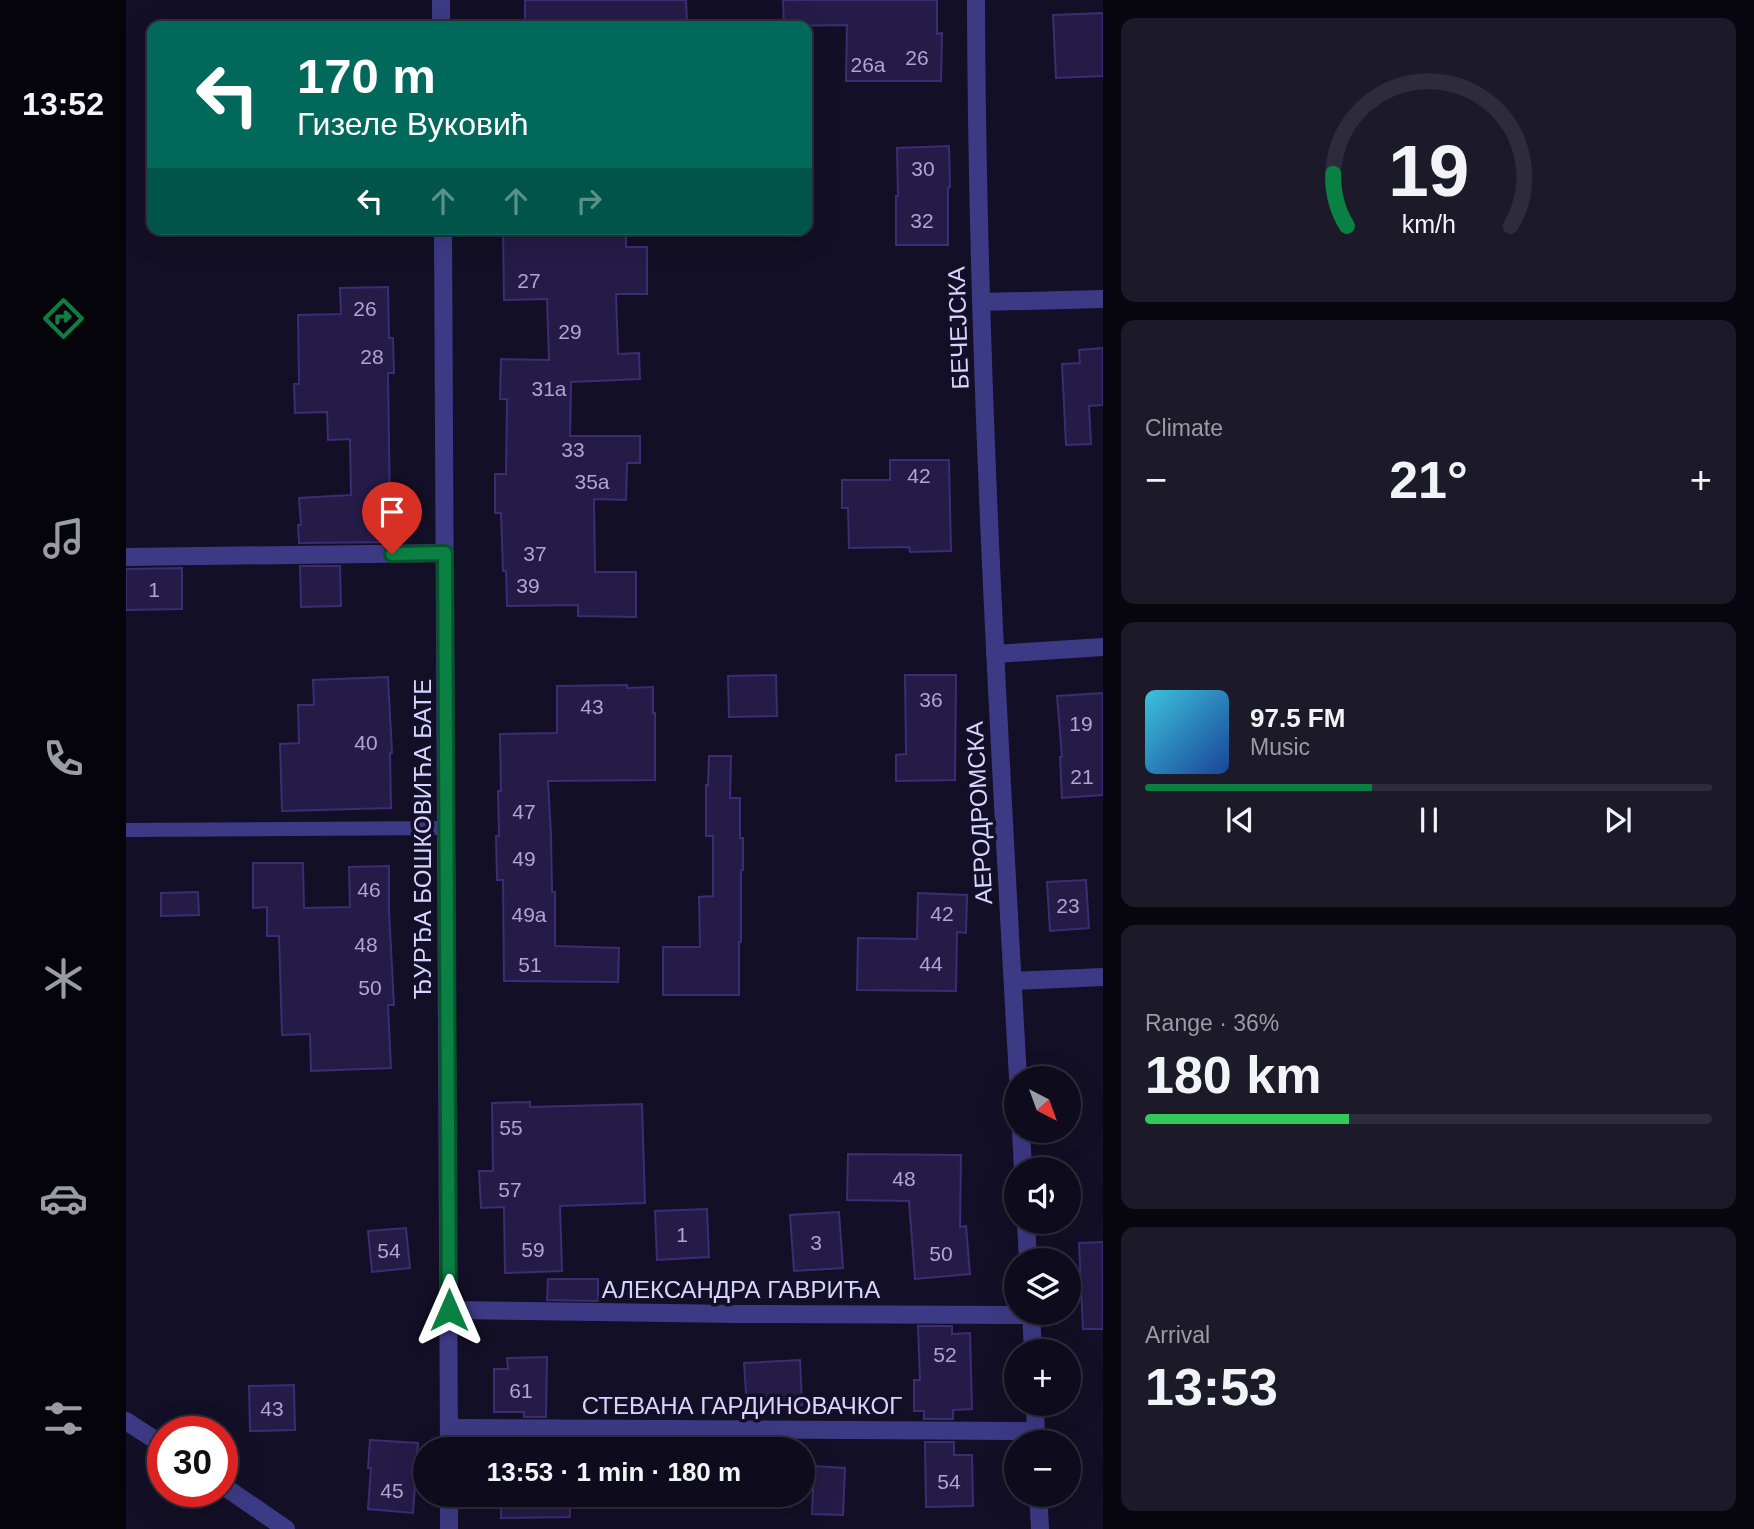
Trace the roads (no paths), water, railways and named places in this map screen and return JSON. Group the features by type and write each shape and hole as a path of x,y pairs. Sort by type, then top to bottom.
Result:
{"street":[{"path":"441,0 442,21"},
{"name":"БЕЧЕЈСКА","path":"976,0 981,302 995,654"},
{"name":"ЂУРЂА БОШКОВИЋА БАТЕ","path":"443,235 449,1437"},
{"path":"981,302 1103,299"},
{"path":"126,557 445,553"},
{"path":"995,654 1103,647"},
{"name":"АЕРОДРОМСКА","path":"995,654 1017,1066"},
{"path":"1013,981 1103,977"},
{"name":"АЛЕКСАНДРА ГАВРИЋА","path":"449,1310 1004,1314"},
{"path":"126,1421 147,1435"},
{"name":"СТЕВАНА ГАРДИНОВАЧКОГ","path":"449,1428 1004,1436"},
{"path":"238,1496 286,1529"},
{"path":"449,1507 449,1529"},
{"path":"1039,1507 1040,1529"}],"lane":[{"path":"126,830 446,828"}]}
